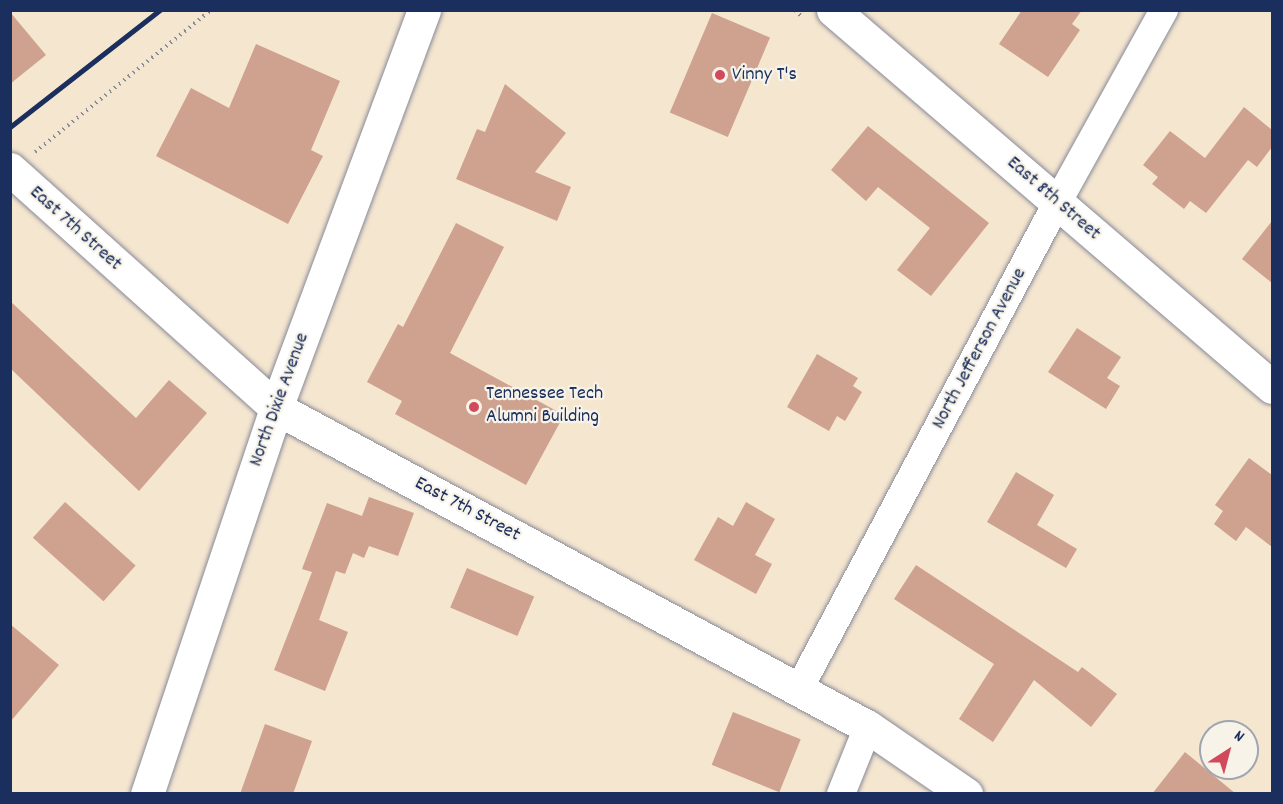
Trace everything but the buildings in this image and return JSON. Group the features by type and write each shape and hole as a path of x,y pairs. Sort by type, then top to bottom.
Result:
{"street":[{"name":"North Dixie Avenue","path":"147,794 276,408 424,10"},
{"name":"East 8th Street","path":"833,10 1272,387"},
{"name":"North Jefferson Avenue","path":"799,689 1057,203 1164,10"},
{"name":"East 7th Street","path":"12,171 276,408 868,727 966,794"},
{"path":"841,794 868,727"}],"path":[{"path":"12,171 211,10"}],"railway":[{"path":"10,127 160,10"}],"place":[{"name":"Vinny T's","path":"720,75"},
{"name":"Tennessee Tech Alumni Building","path":"474,407"}]}
